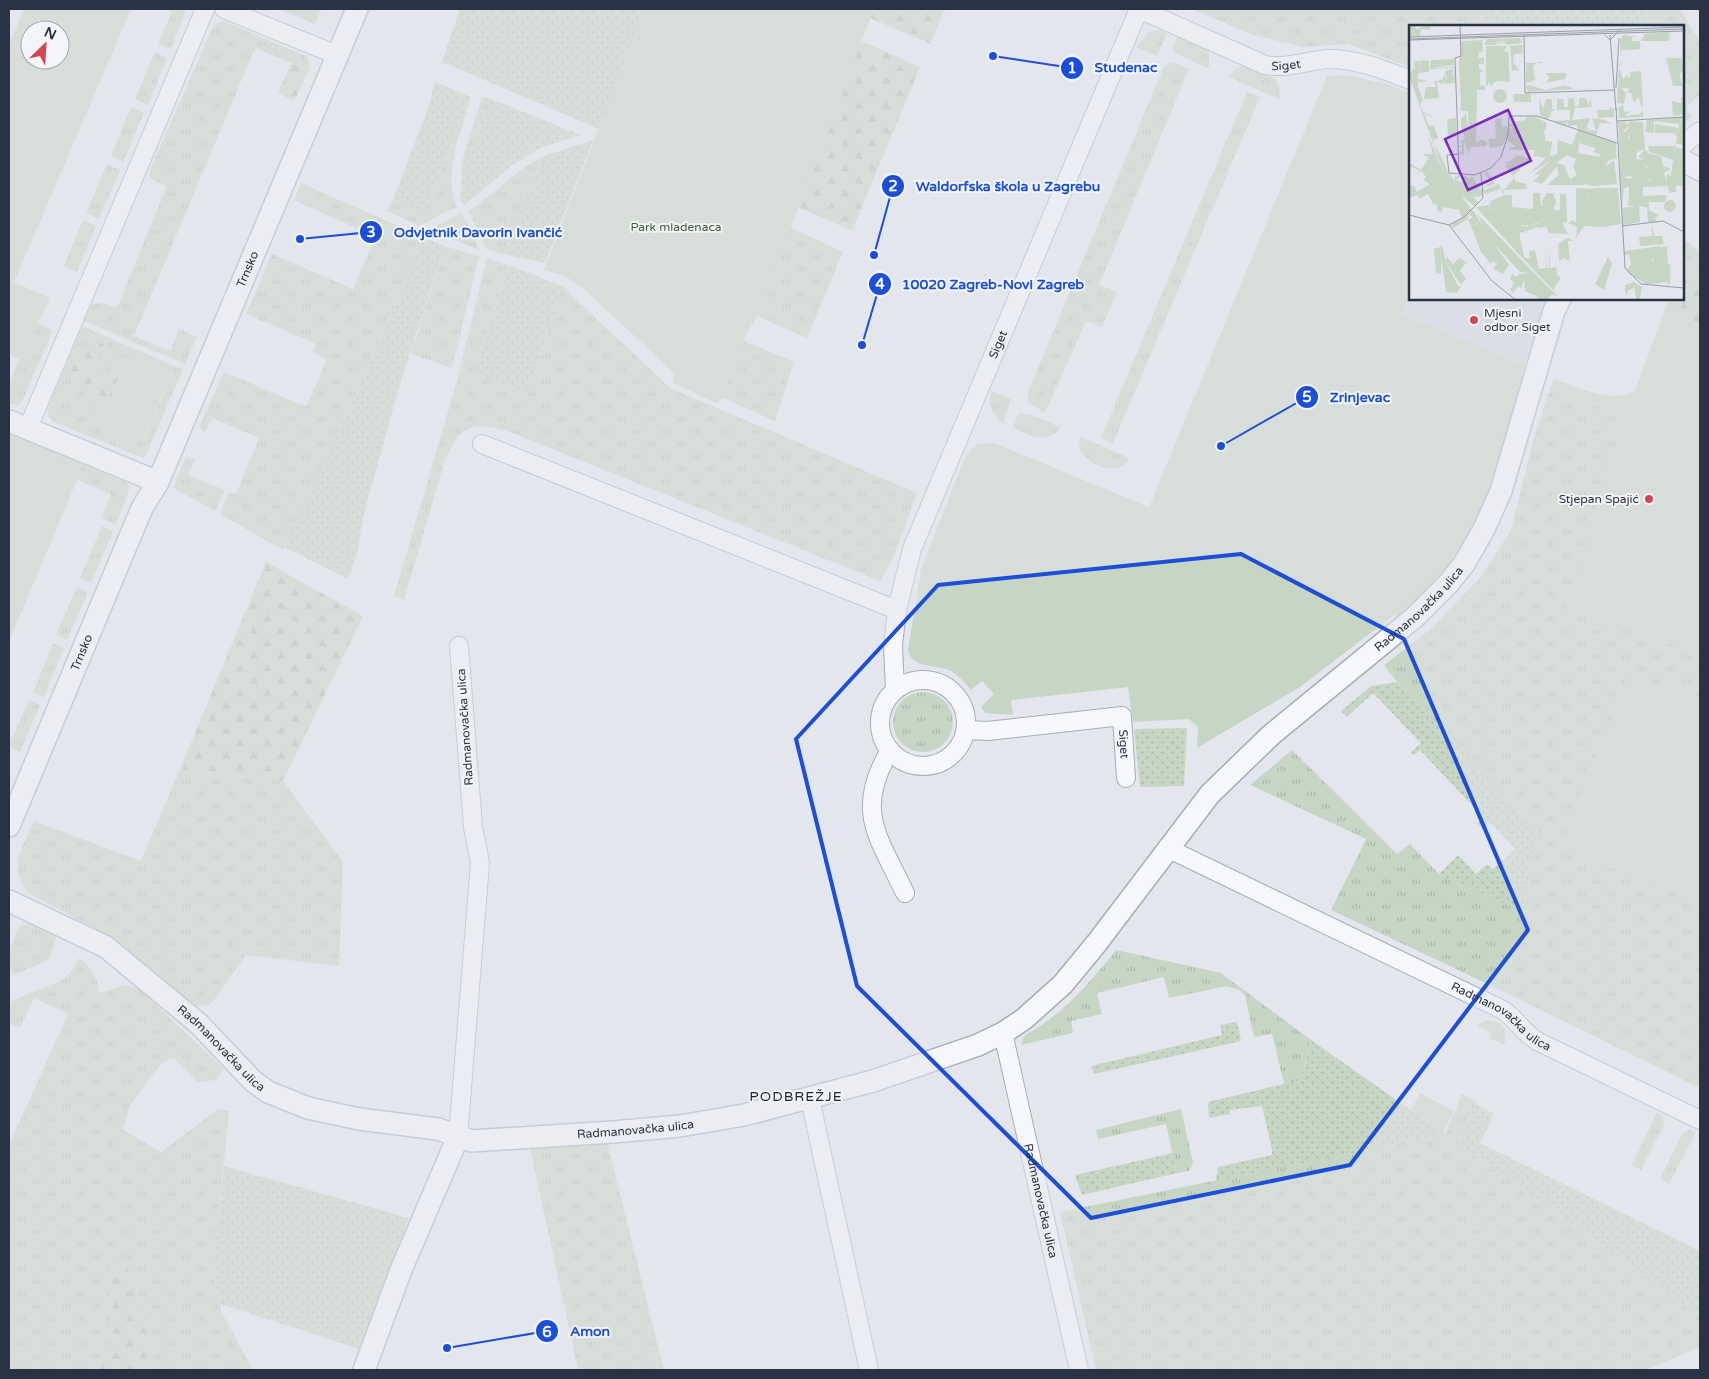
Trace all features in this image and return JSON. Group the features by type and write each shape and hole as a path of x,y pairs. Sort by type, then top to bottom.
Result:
{"street":[{"path":"158,482 18,424 205,9"},
{"path":"224,9 337,55"},
{"name":"Trnsko","path":"9,826 142,508 158,482 357,9"},
{"name":"Siget","path":"895,689 893,645 897,610 916,540 1139,9 1265,65 1279,67 1328,59 1344,60 1365,64 1409,80"},
{"path":"1684,143 1700,130"},
{"path":"1684,161 1700,170"},
{"name":"Radmanovačka ulica","path":"9,901 106,947 199,1024 253,1081 268,1092 308,1108 359,1120 438,1129 472,1140 680,1126 744,1115 873,1081 978,1045 1003,1033 1041,1005 1063,984 1096,944 1167,848 1210,794 1271,735 1415,617 1448,584 1464,564 1484,529 1501,491 1554,311 1560,300"},
{"path":"482,444 897,610"},
{"name":"Radmanovačka ulica","path":"364,1370 401,1270 458,1137 480,863 472,827 459,646"},
{"path":"935,681 948,687 958,697 964,710 966,730 957,750 947,759 934,765 920,766 906,763 885,744 880,730 880,715 886,700 895,689 907,682 935,681"},
{"name":"Siget","path":"966,730 988,731 1122,716 1126,778"},
{"path":"890,750 877,774 870,813 875,830 905,893"},
{"name":"Radmanovačka ulica","path":"1167,848 1503,1010 1513,1017 1530,1037 1700,1120"},
{"name":"Radmanovačka ulica","path":"1003,1033 1079,1370"},
{"path":"810,1099 869,1370"}],"highlighted area":[{"path":"1241,554 1404,639 1528,930 1350,1165 1091,1218 857,986 796,739 938,585"}],"shaded area":[{"path":"1409,295 1409,300 1549,300 1526,360 1518,362 1401,314"}],"green space":[{"path":"24,9 131,9 14,282 50,298 20,359 9,354 9,45"},
{"path":"166,9 183,9 185,12 171,49 158,44 172,12"},
{"path":"278,9 321,9 315,24"},
{"path":"460,9 645,9 599,129 442,62"},
{"name":"Park mladenaca","path":"645,9 874,9 757,316 743,340 723,398 717,404 674,383 673,372 585,290 565,276 544,270"},
{"path":"874,9 945,9 930,44 870,18"},
{"path":"1192,9 1464,9 1498,25 1409,25 1409,67 1348,44 1303,47 1253,35"},
{"path":"1464,9 1648,9 1640,25 1498,25"},
{"path":"1648,9 1680,9 1700,42 1700,95 1686,106 1692,117 1684,123 1684,25 1640,25"},
{"path":"223,21 306,56 309,61 309,70 255,48 134,336 170,351 179,329 197,337 185,364 84,321 91,304 103,303 117,308 167,186 151,179 149,172 212,29 217,23"},
{"path":"1158,30 1165,32 1166,37 1157,56 1136,47 1148,33"},
{"path":"1177,37 1205,48 1209,52 1209,69 1173,52 1172,48"},
{"path":"861,41 920,67 852,231 798,207"},
{"path":"155,52 167,58 148,105 135,99"},
{"path":"1173,62 1189,69 1099,285 1117,292 1102,327 1086,321 1045,413 1028,403 1028,392 1160,76 1165,65"},
{"path":"291,63 309,70 294,101 278,93"},
{"path":"1243,65 1276,79 1280,90 1279,99 1229,77 1236,68"},
{"path":"1346,75 1387,84 1409,93 1409,296 1402,314 1518,362 1526,360 1497,465 1488,491 1465,539 1438,577 1398,617 1394,615 1300,687 1197,748 1198,727 1189,719 1133,722 1128,687 1011,700 1013,715 985,713 981,707 994,694 982,681 971,690 951,671 919,663 910,656 908,650 921,569 966,455 977,444 994,443 1149,507 1327,76"},
{"path":"435,82 471,97 423,213 393,200 427,111"},
{"path":"1247,92 1260,97 1113,443 1101,438"},
{"path":"471,97 458,138 452,167 451,181 457,208 441,214 420,226 387,211 393,200 423,213"},
{"path":"482,97 491,99 464,167 460,201 462,161"},
{"path":"491,99 581,135 540,148 510,167 465,205 460,201 463,167"},
{"path":"131,107 144,113 123,162 111,156"},
{"path":"593,140 545,263 506,255 512,228 544,156"},
{"path":"544,156 512,228 506,255 486,249 482,237 468,211 524,168"},
{"path":"107,164 120,170 99,219 86,213"},
{"path":"301,183 423,237 386,328 283,550 220,514 229,492 236,494 259,438 212,418 205,433 199,427 224,372 304,406 307,405 327,359 312,352 316,344 246,314 272,254 353,289 372,245 374,240 359,233 360,230 294,200"},
{"path":"461,213 472,230 479,250 429,230"},
{"path":"83,220 96,226 77,272 64,266"},
{"path":"790,227 843,252 807,338 757,316"},
{"path":"423,237 445,246 401,381 364,513 357,553 350,575 346,578 284,547 386,328"},
{"path":"1684,240 1700,251 1700,274 1684,265"},
{"path":"445,246 479,256 452,368 411,354"},
{"path":"487,258 509,265 473,375 528,394 562,286 670,388 917,493 894,556 880,581 515,434 481,426 464,431 451,447 445,460 404,600 394,596 458,377"},
{"path":"509,265 562,286 528,394 473,375"},
{"path":"1684,265 1700,274 1700,325 1664,312 1668,300 1684,300"},
{"path":"9,309 53,330 22,402 17,405 9,404 9,384 19,359 9,354"},
{"name":"Stjepan Spajić","path":"1664,312 1700,325 1700,653 1565,611 1625,410 1602,408 1549,392 1554,379 1584,390 1605,395 1625,395 1635,391"},
{"path":"82,326 133,348 101,424 143,441 175,366 183,369 146,455 143,458 54,422 48,416 47,410"},
{"path":"95,340 104,344 95,368 105,375 109,373 119,357 127,358 125,366 99,415 94,418 92,416 92,398 75,387 71,381 71,375 72,368 80,355"},
{"path":"743,340 794,362 775,421 723,398"},
{"path":"133,348 175,366 142,442 100,424"},
{"path":"991,390 1011,399 1003,424 996,417 992,408 990,400"},
{"path":"1549,392 1602,408 1637,408 1605,623 1700,653 1700,1088 1490,985 1331,910 1366,839 1250,785 1292,750 1397,854 1410,844 1439,874 1523,911 1538,830 1397,682 1384,665 1428,631 1480,578 1511,530 1534,437"},
{"path":"1018,414 1029,414 1061,427 1055,433 1044,438 1032,436 1013,428"},
{"path":"9,431 83,464 9,641"},
{"path":"1080,436 1129,458 1118,468 1111,469 1096,464 1083,455 1079,449"},
{"path":"63,456 127,483 130,487 116,525 102,518 111,494 77,480 9,641"},
{"path":"185,459 195,459 188,475 225,490 215,511 173,488"},
{"path":"102,526 113,531 91,583 80,578"},
{"path":"266,562 363,616 283,781 180,769"},
{"path":"77,587 88,592 67,640 56,635"},
{"path":"53,643 64,647 44,697 33,693"},
{"path":"1629,676 1700,700 1700,900 1562,850 1573,813"},
{"path":"1397,682 1538,830 1523,912 1439,874 1458,855 1476,874 1487,864 1493,869 1515,849 1490,823 1483,829 1477,823 1483,817 1420,750 1414,755 1411,752 1421,743 1373,693 1347,717 1341,711 1371,686"},
{"path":"923,692 940,697 948,705 953,722 948,739 940,747 923,752 906,747 898,739 893,722 898,705 906,697"},
{"path":"29,700 40,705 20,752 9,747 9,737 13,737"},
{"path":"1187,728 1184,786 1140,787 1134,729"},
{"path":"180,769 283,781 343,862 339,966 246,955 214,1000 208,1005 195,1006 118,941 30,894 19,876 18,867 21,849 34,821 141,861"},
{"path":"31,922 57,935 49,960 13,975 9,966 9,946 11,946 19,927"},
{"path":"1116,950 1221,973 1311,1040 1301,1080 1284,1084 1272,1034 1254,1037 1245,996 1240,990 1227,986 1169,998 1164,977 1097,993 1102,1014 1071,1021 1073,1033 1021,1045 1024,1036 1063,1009 1074,998"},
{"path":"79,958 93,972 99,993 126,985 139,989 224,1069 216,1080 197,1082 174,1058 162,1062 130,1105 123,1130 161,1152 218,1109 229,1111 213,1270 221,1311 253,1370 156,1370 136,1285 109,1292 113,1341 102,1355 98,1370 9,1370 9,1145 68,1014 34,998 20,1028 9,1023 9,1002 62,980 69,974"},
{"path":"1485,1020 1498,1022 1505,1029 1505,1045 1489,1038 1491,1033 1477,1025"},
{"path":"1237,1022 1241,1041 1094,1074 1091,1066 1222,1035 1220,1025"},
{"path":"1311,1040 1445,1134 1216,1181 1218,1167 1272,1155 1272,1150 1262,1106 1230,1110 1230,1114 1209,1118 1208,1102 1301,1080"},
{"path":"1420,1093 1454,1111 1443,1133 1411,1110"},
{"path":"1462,1094 1477,1102 1458,1143 1700,1316 1700,1347 1646,1370 1096,1370 1060,1212 1445,1134"},
{"path":"1476,1104 1494,1114 1480,1143 1700,1251 1700,1316 1458,1143"},
{"path":"1181,1109 1193,1163 1189,1171 1177,1173 1166,1124 1098,1139 1096,1130"},
{"path":"1657,1112 1663,1116 1664,1124 1641,1170 1632,1165"},
{"path":"1690,1129 1696,1132 1669,1184 1660,1179 1682,1134"},
{"path":"606,1141 664,1370 578,1370 530,1148"},
{"path":"1173,1153 1177,1173 1082,1195 1075,1175"},
{"path":"224,1166 409,1218 359,1349 220,1304 213,1270"},
{"path":"123,1258 136,1285 156,1370 98,1370 102,1355 113,1341 109,1292 112,1260"}],"place":[{"name":"Studenac","path":"993,56"},
{"name":"Odvjetnik Davorin Ivančić","path":"300,239"},
{"name":"Waldorfska škola u Zagrebu","path":"874,255"},
{"name":"Mjesni odbor Siget","path":"1474,320"},
{"name":"10020 Zagreb-Novi Zagreb","path":"862,345"},
{"name":"Zrinjevac","path":"1221,446"},
{"name":"Stjepan Spajić","path":"1649,499"},
{"name":"Amon","path":"447,1348"}],"district":[{"name":"PODBREŽJE","path":"796,1096"}]}
